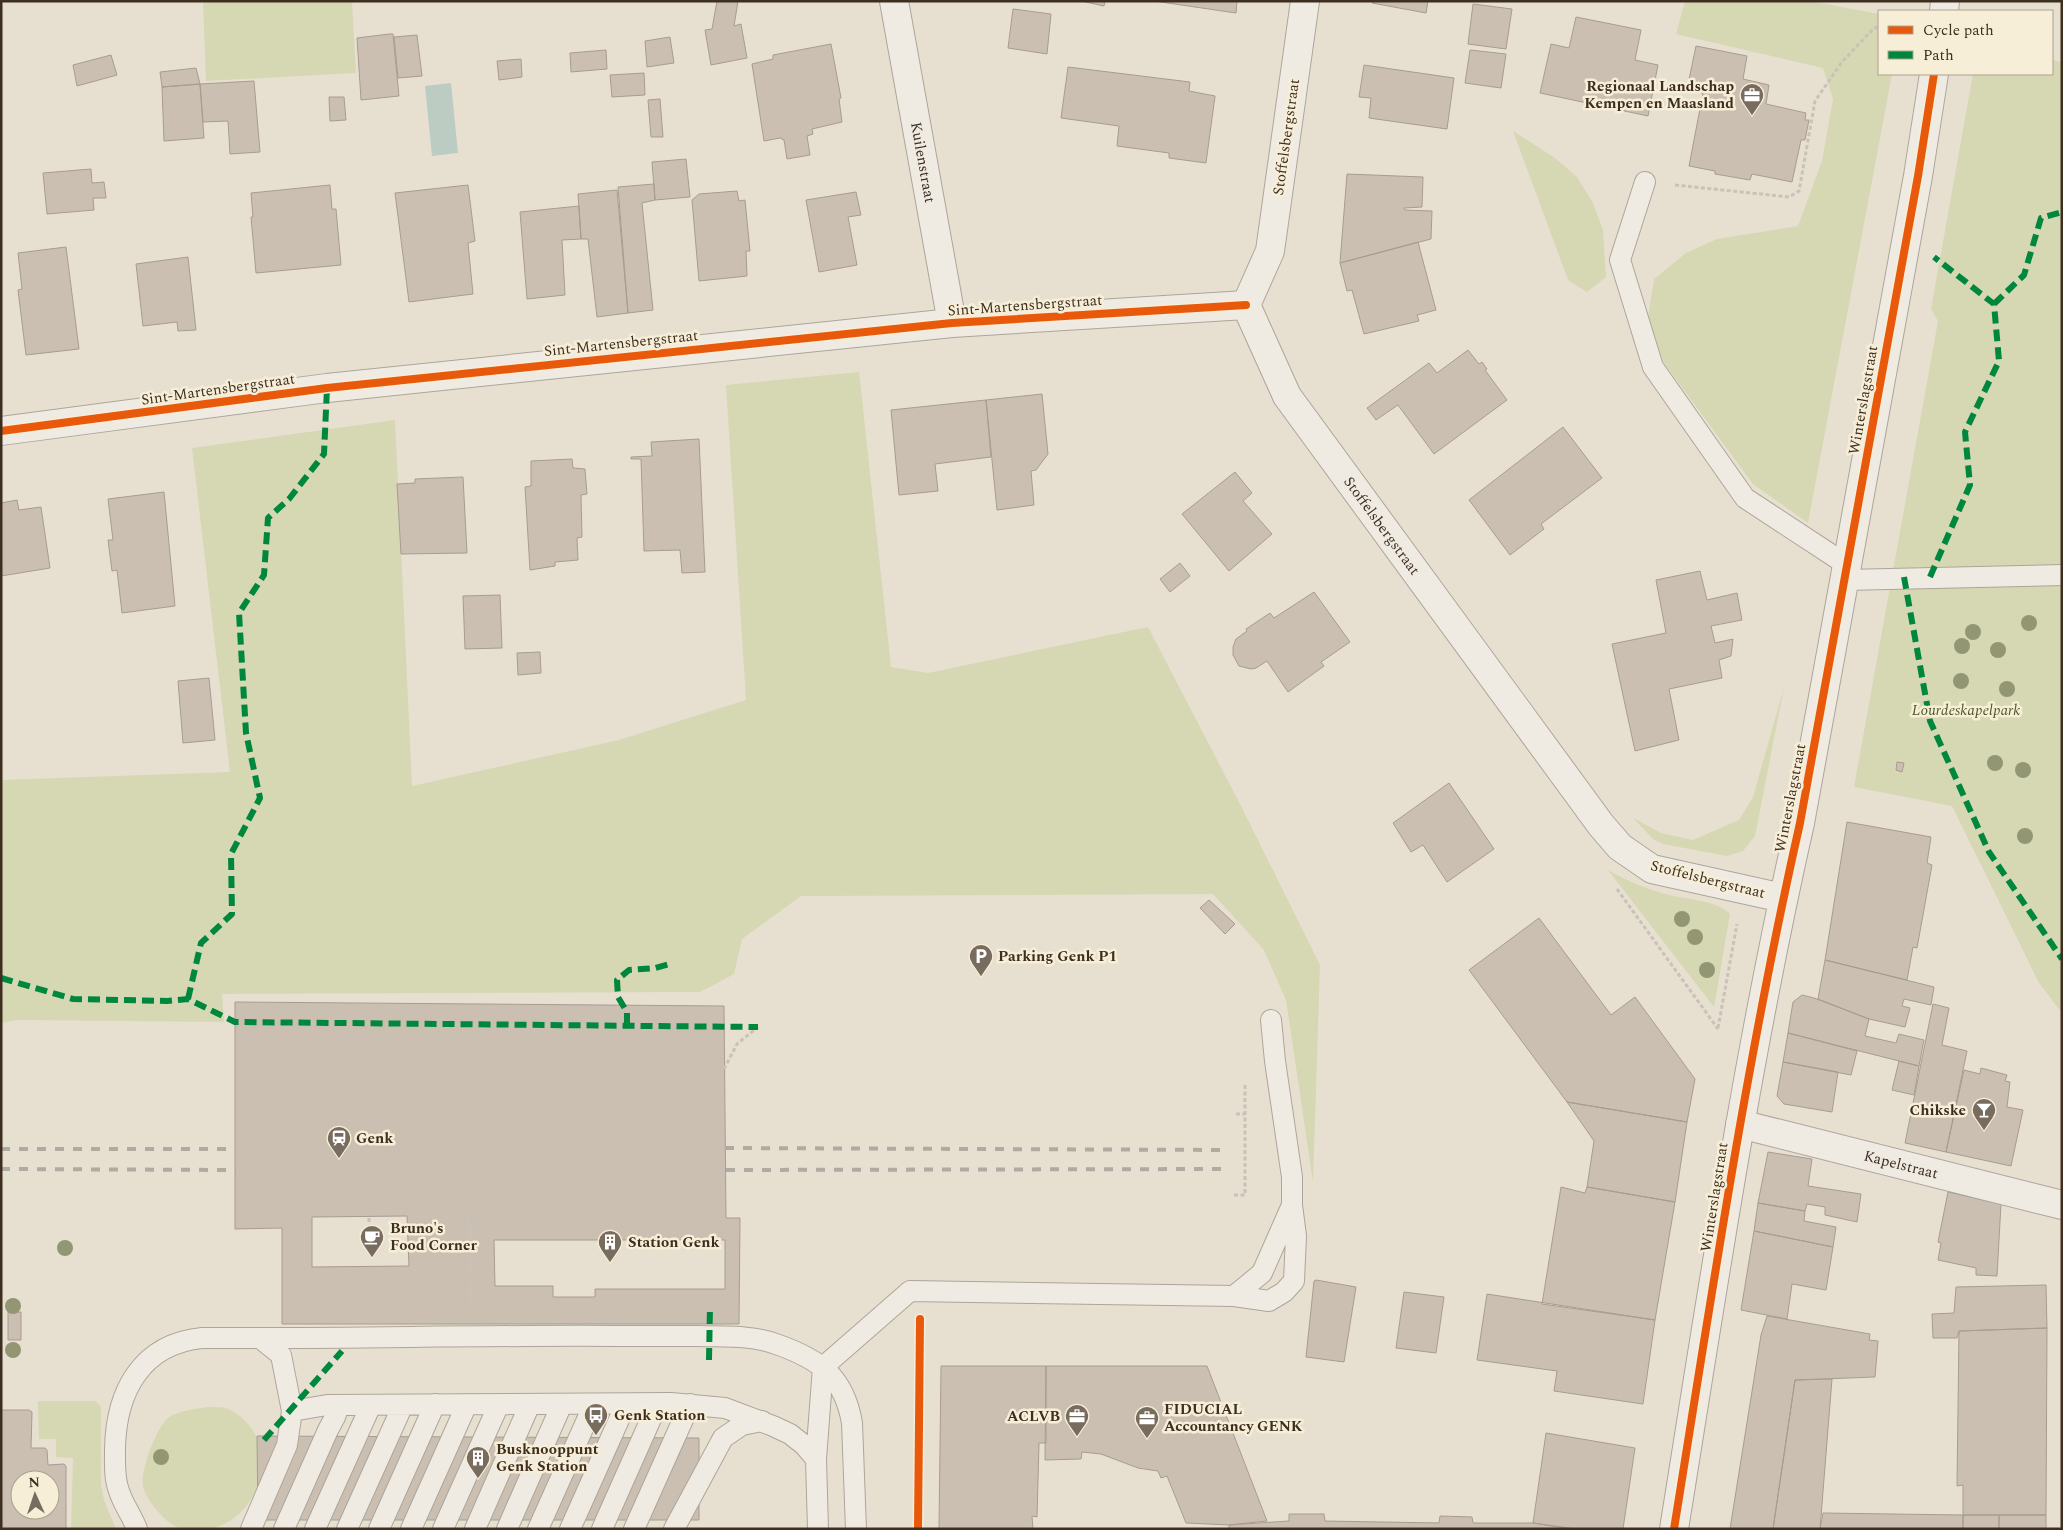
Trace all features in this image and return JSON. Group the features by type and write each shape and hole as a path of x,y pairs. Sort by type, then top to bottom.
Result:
{"street":[{"name":"Kuilenstraat","path":"894,1 952,323"},
{"name":"Stoffelsbergstraat","path":"1305,1 1270,251 1246,305 1287,396 1601,824 1620,847 1652,868 1783,898"},
{"name":"Winterslagstraat","path":"1674,1529 1740,1124 1783,898 1800,824 1918,176 1934,75"},
{"name":"Sint-Martensbergstraat","path":"1,431 327,388 952,323 1246,305"},
{"name":"Kapelstraat","path":"1740,1124 2062,1205"}],"lane":[{"path":"1645,182 1620,260 1653,367 1745,498 1845,572 2062,575"},
{"path":"818,1529 816,1459 823,1366 910,1291 1234,1296 1269,1301 1284,1292 1294,1281 1297,1258 1292,1205 1292,1177 1274,1061 1271,1020"},
{"path":"1234,1296 1262,1273 1292,1205"},
{"path":"137,1529 119,1492 114,1462 118,1418 124,1396 134,1376 147,1360 158,1351 186,1340 565,1336 746,1337 775,1344 801,1354 823,1366 834,1377 844,1392 849,1406 852,1423 856,1529"},
{"path":"251,1529 287,1445 292,1411 281,1355 261,1339"},
{"path":"602,1529 658,1403"},
{"path":"292,1411 328,1404 690,1404 724,1408 762,1421 790,1434 804,1445 816,1459"},
{"path":"379,1529 435,1404"},
{"path":"411,1529 467,1404"},
{"path":"443,1529 499,1404"},
{"path":"474,1529 530,1404"},
{"path":"507,1529 562,1404"},
{"path":"538,1529 594,1404"},
{"path":"570,1529 626,1404"},
{"path":"634,1529 690,1404"},
{"path":"284,1529 335,1418 339,1405"},
{"path":"315,1529 371,1405"},
{"path":"347,1529 403,1405"},
{"path":"674,1529 723,1438 742,1426 762,1421"}],"path":[{"path":"1645,182 1789,197 1799,191 1815,101 1842,62 1874,28 1878,27"},
{"path":"1616,888 1718,1029 1738,920"},
{"path":"724,1069 737,1044 758,1027"},
{"path":"1234,1195 1245,1195 1245,1076"},
{"path":"1236,1114 1245,1114"},
{"path":"469,1216 470,1308"},
{"path":"369,1217 369,1222"},
{"path":"469,1232 494,1232"}],"green space":[{"path":"203,1 352,1 356,73 206,81"},
{"path":"1685,1 1810,1 1878,14 1878,75 1892,75 1808,523 1753,484 1664,363 1648,318 1654,279 1686,253 1717,239 1798,226 1822,161 1833,99 1823,68 1676,34"},
{"name":"Lourdeskapelpark","path":"2053,60 2062,62 2062,1013 2039,983 1952,806 1854,787 1938,321 1931,309 1973,75 2053,75"},
{"path":"1513,131 1555,158 1577,177 1593,203 1603,230 1606,277 1587,292 1568,280"},
{"path":"859,372 891,667 928,673 1148,627 1241,806 1320,965 1313,1182 1286,1000 1264,950 1213,894 801,896 742,939 734,974 700,992 222,994 224,1022 17,1020 1,1023 1,780 230,772 192,448 395,420 412,786 619,740 746,700 726,385"},
{"path":"1784,687 1755,836 1743,851 1727,856 1663,844 1654,840 1633,818 1661,833 1693,840 1739,820 1753,797"},
{"path":"1608,870 1665,894 1716,905 1730,914 1714,1007"},
{"path":"38,1401 95,1401 101,1407 101,1485 104,1500 116,1529 71,1529 73,1458 56,1457 56,1439 39,1439"},
{"path":"207,1407 226,1408 244,1419 257,1437 262,1467 259,1482 252,1497 243,1510 231,1520 213,1528 200,1530 183,1529 171,1524 148,1499 143,1486 144,1471 154,1441 167,1419 181,1412"}],"shaded area":[{"path":"451,83 458,153 432,156 425,86"}],"building":[{"path":"717,1 738,1 734,26 741,24 747,58 711,65 705,30 712,29"},
{"path":"1081,1 1105,1 1104,6"},
{"path":"1154,1 1237,1 1236,13"},
{"path":"1372,1 1428,1 1426,13 1372,3"},
{"path":"1473,4 1512,9 1506,49 1468,44"},
{"path":"1013,9 1051,14 1047,54 1008,48"},
{"path":"1576,17 1641,30 1635,60 1658,65 1648,116 1540,93 1551,44 1569,48"},
{"path":"393,34 399,96 361,100 357,38"},
{"path":"417,35 422,76 398,78 394,37"},
{"path":"670,37 674,63 647,67 645,41"},
{"path":"831,44 841,98 839,99 842,122 812,129 813,134 807,136 810,155 787,159 784,140 780,138 764,141 752,64 773,59 773,55"},
{"name":"Regionaal Landschap Kempen en Maasland","path":"1696,46 1747,56 1743,79 1769,85 1766,104 1806,113 1805,120 1809,120 1805,140 1801,140 1792,182 1752,174 1750,180 1715,174 1715,171 1689,166 1703,93 1687,89"},
{"path":"606,50 607,69 571,72 570,53"},
{"path":"1470,50 1506,54 1501,88 1465,83"},
{"path":"111,55 117,75 77,86 73,65"},
{"path":"521,59 522,77 499,80 497,61"},
{"path":"1364,65 1454,78 1447,129 1369,118 1371,98 1359,97"},
{"path":"1068,67 1190,82 1189,91 1215,96 1206,163 1169,158 1169,153 1117,146 1119,126 1061,118"},
{"path":"196,68 200,84 162,87 160,72"},
{"path":"644,73 645,95 612,97 610,75"},
{"path":"254,81 260,152 230,154 228,121 203,122 200,84"},
{"path":"200,84 204,138 164,141 162,87"},
{"path":"329,97 344,97 346,120 330,121"},
{"path":"660,99 663,137 651,137 648,100"},
{"path":"686,159 690,197 655,200 652,162"},
{"path":"91,169 92,183 104,182 106,198 93,198 94,210 47,214 43,173"},
{"path":"1347,174 1423,177 1422,207 1404,208 1405,210 1432,211 1431,239 1340,263"},
{"path":"654,184 655,200 642,203 653,310 628,313 618,187"},
{"path":"330,185 332,209 336,209 341,265 256,273 251,193"},
{"path":"468,185 475,241 468,243 473,294 409,302 395,193"},
{"path":"617,190 628,313 597,317 588,239 581,239 578,194"},
{"path":"737,191 739,201 745,200 750,251 746,251 747,276 699,281 692,200 699,194"},
{"path":"856,192 861,215 848,217 857,265 819,272 806,200"},
{"path":"579,206 581,239 562,240 565,295 527,299 520,212"},
{"path":"1418,242 1436,310 1417,315 1419,321 1364,334 1352,290 1347,291 1340,263"},
{"path":"66,247 79,349 26,355 18,290 22,289 18,253"},
{"path":"188,257 196,330 178,331 177,322 143,326 136,264"},
{"path":"1468,350 1479,364 1482,362 1487,369 1485,370 1507,400 1434,454 1398,405 1376,420 1367,408 1429,363 1437,373"},
{"path":"1042,394 1048,454 1036,470 1031,471 1034,505 997,510 986,400"},
{"path":"986,400 991,457 935,464 938,491 899,495 891,410"},
{"path":"1563,427 1602,478 1541,524 1544,529 1510,555 1469,500"},
{"path":"699,439 705,572 682,573 680,550 644,551 641,459 631,459 631,457 652,456 651,442"},
{"path":"572,459 573,468 585,469 587,494 581,495 582,537 577,538 578,560 555,562 555,566 530,570 525,487 531,486 531,461"},
{"path":"1235,472 1252,493 1243,501 1272,534 1229,571 1182,514"},
{"path":"463,477 467,553 401,554 397,484 415,483 415,479"},
{"path":"164,492 175,606 122,613 117,570 112,571 108,540 113,540 108,499"},
{"path":"17,500 19,510 41,507 50,568 1,576 1,503"},
{"path":"1180,563 1190,576 1170,592 1160,579"},
{"path":"1700,571 1707,600 1737,593 1742,620 1711,626 1715,643 1733,639 1731,656 1719,660 1722,678 1669,689 1679,740 1635,751 1612,644 1666,633 1656,580"},
{"path":"1314,592 1350,642 1321,662 1324,666 1288,692 1267,661 1251,669 1239,666 1233,655 1233,647 1236,639 1247,631 1246,629 1270,613 1274,618"},
{"path":"500,595 502,648 465,649 463,596"},
{"path":"540,652 541,673 518,675 517,653"},
{"path":"209,678 215,740 183,743 178,681"},
{"path":"1897,762 1904,763 1902,772 1896,770"},
{"path":"1449,783 1494,849 1447,882 1423,845 1411,852 1393,823"},
{"path":"1847,822 1931,837 1927,863 1932,865 1917,948 1913,947 1907,980 1825,960"},
{"path":"1209,900 1235,924 1225,934 1200,908"},
{"path":"1539,918 1611,1015 1635,997 1695,1079 1687,1122 1567,1102 1469,970"},
{"path":"1825,960 1934,987 1931,1005 1904,999 1902,1006 1910,1008 1905,1027 1869,1019 1818,999"},
{"path":"1802,995 1869,1019 1865,1036 1896,1043 1899,1034 1924,1040 1919,1066 1788,1033 1793,1002"},
{"path":"235,1002 724,1006 726,1218 740,1218 739,1324 282,1324 282,1228 235,1229"},
{"path":"1933,1004 1949,1008 1942,1045 1967,1051 1946,1152 1905,1143"},
{"path":"1788,1033 1857,1051 1851,1075 1783,1062"},
{"path":"1899,1061 1919,1066 1914,1095 1892,1090"},
{"path":"1783,1062 1838,1072 1832,1112 1784,1104 1777,1096"},
{"name":"Chikske","path":"1981,1068 2007,1075 2005,1081 2010,1082 2007,1107 2023,1110 2011,1166 1946,1152 1964,1070 1980,1074"},
{"path":"1567,1102 1687,1122 1675,1202 1587,1187 1594,1141"},
{"path":"1768,1152 1812,1159 1808,1186 1861,1194 1857,1222 1825,1215 1825,1207 1807,1204 1805,1211 1758,1203"},
{"path":"1561,1187 1585,1193 1587,1187 1675,1202 1655,1320 1542,1304"},
{"path":"1948,1192 2001,1204 1997,1276 1976,1275 1976,1268 1938,1260 1941,1243 1938,1242"},
{"path":"1758,1203 1805,1211 1804,1221 1836,1227 1833,1247 1754,1231"},
{"path":"407,1216 409,1266 312,1267 312,1217"},
{"path":"1754,1231 1833,1247 1826,1290 1792,1284 1787,1319 1741,1310"},
{"name":"Station Genk","path":"494,1240 725,1240 725,1289 595,1289 595,1297 553,1297 553,1286 495,1286"},
{"path":"1314,1281 1356,1287 1344,1362 1306,1357"},
{"path":"2046,1285 2047,1328 1959,1331 1957,1338 1933,1338 1932,1314 1954,1313 1956,1287"},
{"path":"1404,1292 1444,1297 1436,1353 1396,1348"},
{"path":"1487,1294 1655,1320 1643,1404 1554,1391 1557,1371 1477,1360"},
{"path":"8,1312 21,1312 21,1340 8,1340"},
{"path":"1767,1316 1870,1334 1869,1340 1878,1341 1875,1377 1795,1380 1773,1529 1730,1529 1761,1335"},
{"path":"2047,1328 2046,1515 1963,1515 1963,1485 1957,1486 1959,1331"},
{"path":"941,1366 1046,1366 1046,1443 1039,1443 1037,1517 1032,1516 1033,1529 939,1529"},
{"path":"1046,1366 1207,1366 1267,1521 1229,1525 1186,1523 1167,1476 1161,1478 1158,1471 1138,1468 1101,1454 1082,1452 1081,1459 1045,1460"},
{"path":"1832,1379 1820,1529 1773,1529 1795,1380"},
{"path":"1,1410 29,1410 32,1412 31,1448 45,1448 47,1450 48,1465 64,1464 66,1466 66,1529 1,1529"},
{"path":"1546,1433 1635,1448 1623,1529 1576,1529 1533,1523"},
{"name":"Busknooppunt Genk Station","path":"257,1436 699,1438 699,1520 258,1520"},
{"path":"1823,1513 1963,1515 1963,1529 1820,1529"},
{"path":"1289,1514 1324,1514 1325,1521 1439,1523 1440,1516 1472,1517 1473,1523 1533,1523 1571,1529 1229,1529 1229,1525 1289,1521"},
{"path":"1963,1515 1999,1515 1999,1529 1963,1529"},
{"path":"1999,1515 2046,1515 2046,1529 1999,1529"}],"railway":[{"path":"725,1148 1227,1150"},
{"path":"1,1149 235,1149"},
{"path":"1,1169 236,1170"},
{"path":"726,1170 1227,1169"}],"marked path":[{"path":"1994,304 2024,275 2041,218 2062,212"},
{"path":"1930,577 1970,485 1965,432 1999,361 1994,304 1934,257"},
{"path":"188,999 201,943 232,914 231,854 260,798 246,733 239,613 264,575 268,518 289,499 324,454 327,388"},
{"path":"1904,577 1930,721 1989,852 2062,959"},
{"path":"627,1025 627,1012 618,997 617,980 629,970 655,968 673,963"},
{"path":"1,978 73,999 167,1001 188,999 235,1022 758,1027"},
{"path":"709,1360 710,1306"},
{"path":"264,1440 342,1351"}],"cycle path":[{"path":"1674,1529 1747,1087 1763,999 1800,823 1918,176 1934,75"},
{"path":"1,431 327,388 952,323 1246,305"},
{"path":"918,1529 920,1319"}],"place":[{"name":"Regionaal Landschap Kempen en Maasland","path":"1752,116"},
{"name":"Parking Genk P1","path":"981,977"},
{"name":"Chikske","path":"1984,1131"},
{"name":"Genk","path":"339,1159"},
{"name":"Bruno's Food Corner","path":"372,1258"},
{"name":"Station Genk","path":"610,1263"},
{"name":"Genk Station","path":"596,1436"},
{"name":"ACLVB","path":"1077,1437"},
{"name":"FIDUCIAL Accountancy GENK","path":"1147,1439"},
{"name":"Busknooppunt Genk Station","path":"478,1479"}]}
